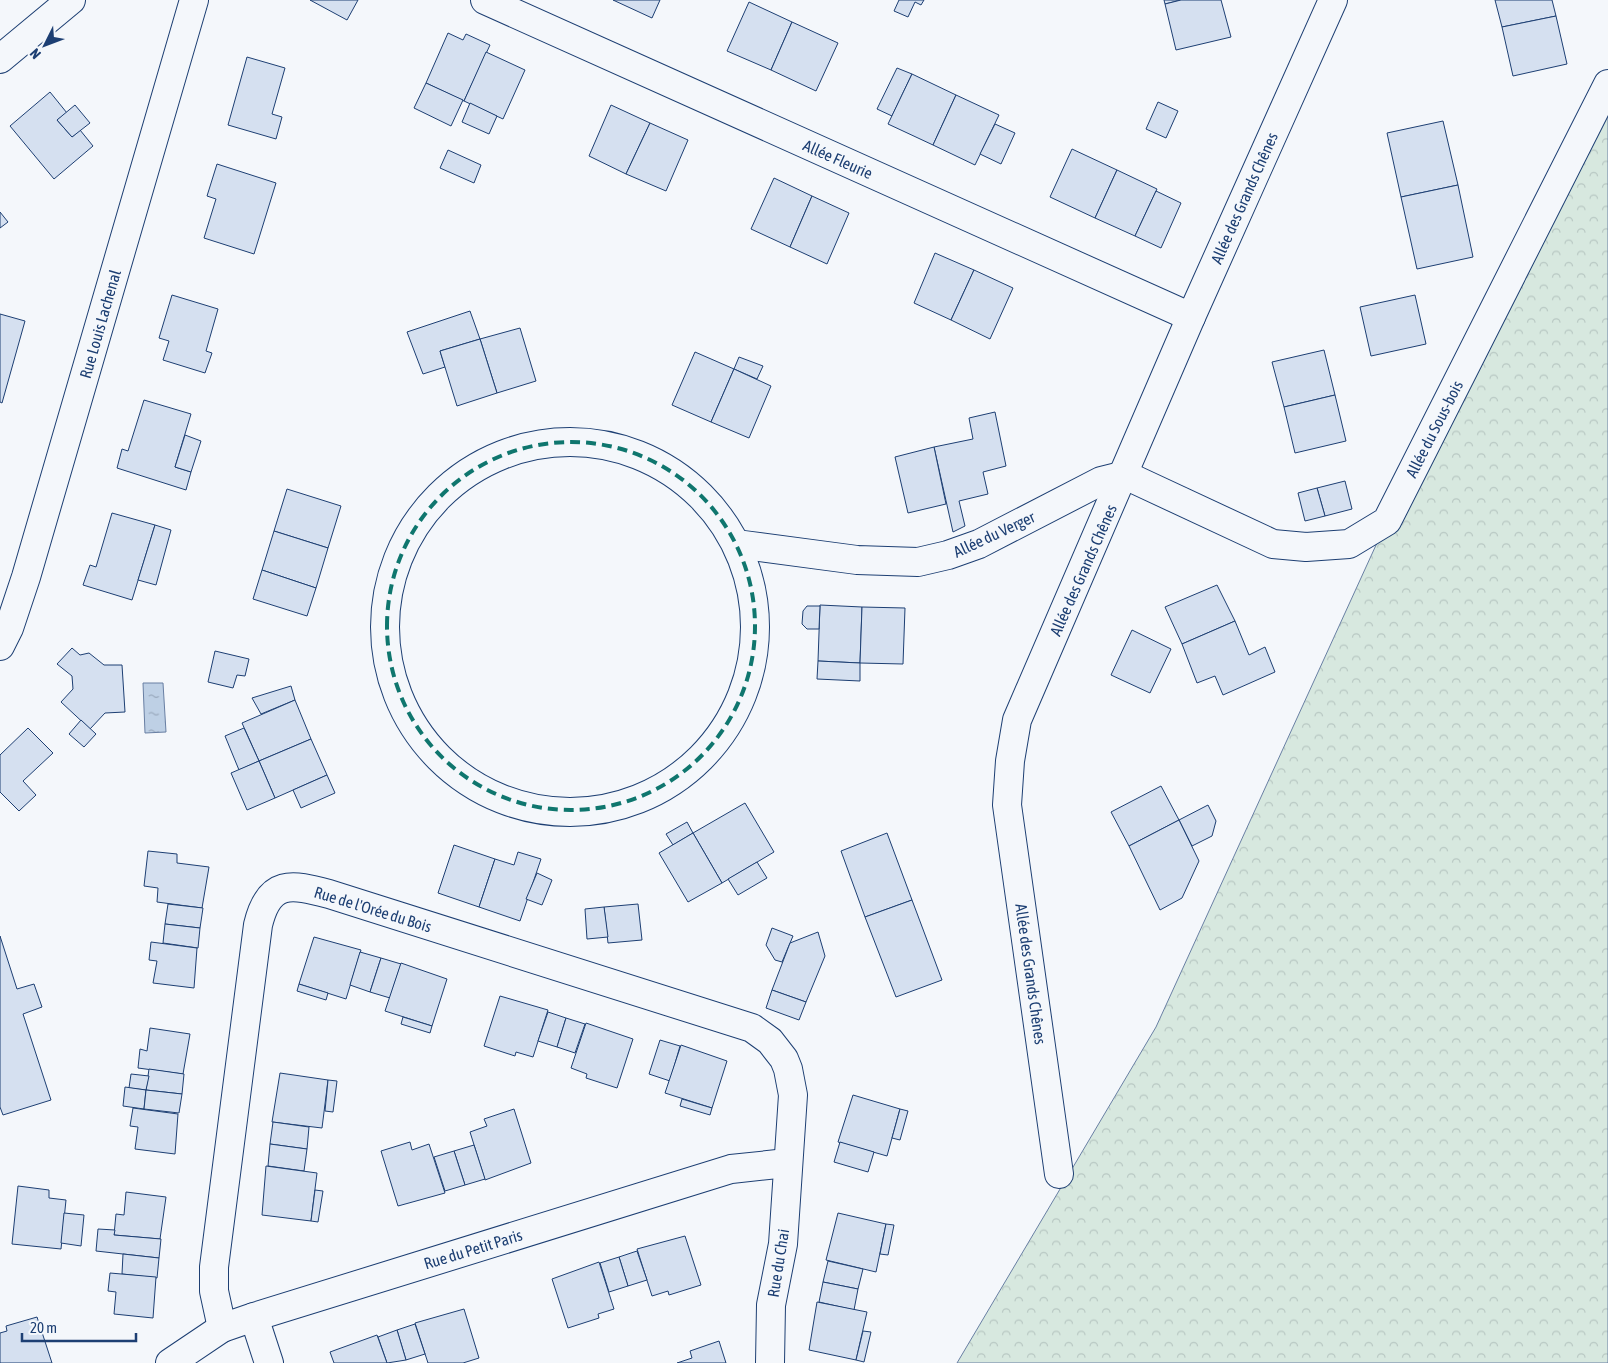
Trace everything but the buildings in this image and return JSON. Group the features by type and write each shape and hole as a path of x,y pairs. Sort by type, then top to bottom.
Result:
{"street":[{"path":"0,59 71,0"},
{"name":"Rue Louis Lachenal","path":"0,646 9,628 26,577 194,0"},
{"name":"Allée Fleurie","path":"485,0 1191,317"},
{"name":"Allée des Grands Chênes","path":"1059,1174 1007,805 1010,761 1017,720 1125,475 1191,317 1333,0"},
{"name":"Allée du Sous-bois","path":"1125,475 1273,544 1306,546 1348,544 1387,521 1608,84"},
{"path":"574,441 601,444 628,451 653,461 698,492 716,513 736,544 745,564 755,605 754,647 745,688 727,726 700,760 683,775 645,797 623,805 580,812 536,809 494,796 474,785 439,758 412,724 394,682 385,637 388,592 394,570 413,528 429,506 470,470 494,457 520,448 546,443 574,441"},
{"name":"Allée du Verger","path":"736,544 857,560 918,562 948,555 979,544 1100,481 1125,475"},
{"name":"Rue de l'Orée du Bois","path":"222,1328 214,1291 214,1267 258,925 268,898 280,888 297,887 329,894 752,1028 774,1045 788,1069 793,1095 787,1163"},
{"name":"Rue du Petit Paris","path":"170,1363 222,1328 254,1317 731,1169 787,1163"},
{"name":"Rue du Chai","path":"770,1363 771,1305 783,1244 787,1163"},
{"path":"254,1317 269,1363"}],"highlighted area":[{"path":"546,443 601,444 653,461 676,475 697,492 727,528 745,564 755,605 751,668 737,708 714,745 664,787 602,810 536,809 474,785 439,758 412,724 388,660 388,592 413,528 429,506 470,470 494,457"}],"green space":[{"path":"1608,84 1608,1363 957,1363 1156,1027 1387,521"}],"water":[{"path":"143,683 163,683 166,732 145,733"}]}
